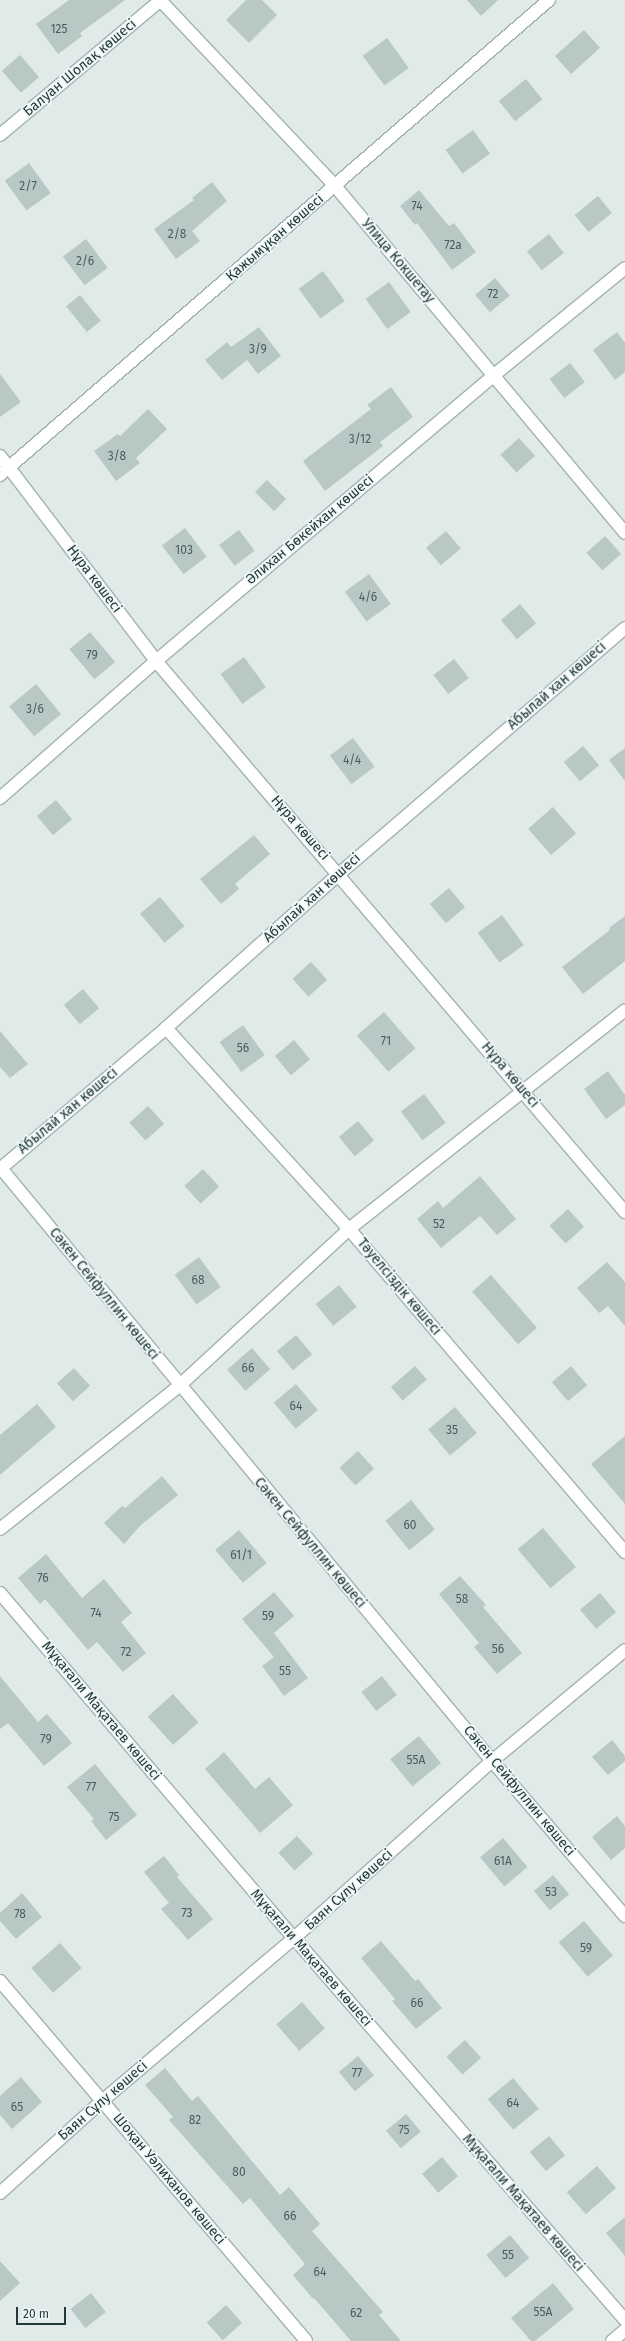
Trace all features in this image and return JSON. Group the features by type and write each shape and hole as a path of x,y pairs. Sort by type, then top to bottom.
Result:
{"street":[{"name":"Улица Кокшетау","path":"160,0 335,186 625,533"},
{"name":"Балуан Шолақ көшесі","path":"0,135 160,0"},
{"name":"Қажымұқан көшесі","path":"0,475 549,0"},
{"name":"Әлихан Бөкейхан көшесі","path":"0,798 156,661 494,375 625,268"},
{"name":"Нұра көшесі","path":"0,456 10,467 156,661 523,1089 625,1212"},
{"name":"Абылай хан көшесі","path":"0,1168 166,1028 339,874 625,628"},
{"path":"0,1529 179,1386 349,1229 523,1089 625,1010"},
{"name":"Тәуелсіздік көшесі","path":"166,1028 349,1229 625,1552"},
{"name":"Сәкен Сейфуллин көшесі","path":"0,1168 179,1386 492,1761 625,1916"},
{"name":"Мұқағали Мақатаев көшесі","path":"0,1593 294,1938 625,2320"},
{"name":"Баян Сұлу көшесі","path":"0,2193 102,2101 294,1938 492,1761 625,1650"},
{"name":"Шоқан Уәлиханов көшесі","path":"0,1982 306,2341"},
{"path":"612,2341 625,2330"}],"building":[{"path":"69,0 125,0 80,33 82,36 58,54 36,24"},
{"path":"246,0 262,0 277,15 249,43 226,20"},
{"path":"467,0 498,0 481,16"},
{"path":"584,30 600,48 571,74 555,56"},
{"path":"387,38 409,68 384,86 363,56"},
{"path":"20,55 39,77 21,93 2,71"},
{"path":"526,79 542,99 515,121 499,101"},
{"path":"473,130 490,153 463,173 445,150"},
{"path":"29,163 51,193 26,211 5,181"},
{"path":"212,182 227,201 192,231 200,241 176,259 154,229 194,200 192,198"},
{"path":"419,190 449,226 454,223 476,252 452,270 417,223 415,225 400,206"},
{"path":"598,196 612,213 589,232 575,215"},
{"path":"549,234 564,253 542,270 527,251"},
{"path":"86,239 108,268 85,285 63,256"},
{"path":"323,271 345,301 320,319 299,289"},
{"path":"495,278 510,296 490,312 475,295"},
{"path":"389,282 411,312 387,329 366,299"},
{"path":"80,295 101,321 87,332 66,306"},
{"path":"259,327 281,356 258,374 247,360 222,380 205,360 227,342 231,347"},
{"path":"617,332 625,343 625,372 615,380 593,350"},
{"path":"570,363 585,382 564,398 550,379"},
{"path":"0,374 21,402 0,417"},
{"path":"391,387 413,417 380,442 383,446 325,491 303,461 371,409 367,405"},
{"path":"148,409 167,429 136,458 140,463 116,481 94,451 118,434 120,436"},
{"path":"519,438 535,456 516,473 500,455"},
{"path":"267,480 286,499 274,511 255,492"},
{"path":"185,528 207,557 184,574 162,545"},
{"path":"239,530 255,551 235,566 219,545"},
{"path":"446,531 461,549 441,565 426,548"},
{"path":"605,536 621,554 602,571 586,553"},
{"path":"369,574 391,604 366,622 345,592"},
{"path":"520,604 536,623 517,639 501,620"},
{"path":"90,632 115,662 94,679 69,649"},
{"path":"244,657 266,687 242,704 221,674"},
{"path":"454,659 469,678 448,694 434,675"},
{"path":"36,684 61,714 34,736 9,706"},
{"path":"353,738 375,767 352,784 330,755"},
{"path":"583,746 599,765 580,781 564,762"},
{"path":"625,748 625,781 609,760"},
{"path":"56,800 72,819 53,835 37,816"},
{"path":"553,807 576,833 551,855 528,829"},
{"path":"254,835 270,854 235,884 239,889 221,904 200,879"},
{"path":"449,888 465,907 446,923 430,904"},
{"path":"160,897 184,926 165,943 140,914"},
{"path":"502,915 524,945 499,963 478,933"},
{"path":"625,916 625,961 583,994 562,967 610,930 609,928"},
{"path":"311,962 327,980 308,997 292,979"},
{"path":"83,989 99,1008 80,1024 64,1005"},
{"path":"384,1012 415,1048 388,1072 357,1036"},
{"path":"243,1025 265,1055 241,1072 220,1042"},
{"path":"0,1031 28,1064 10,1078 0,1067"},
{"path":"294,1040 310,1059 291,1075 275,1056"},
{"path":"608,1071 625,1095 625,1105 606,1119 584,1089"},
{"path":"424,1094 446,1123 423,1140 401,1111"},
{"path":"148,1106 164,1124 145,1141 129,1123"},
{"path":"358,1121 374,1140 355,1156 339,1137"},
{"path":"203,1169 219,1187 200,1204 184,1186"},
{"path":"480,1176 516,1219 497,1235 480,1216 441,1248 417,1219 438,1201 443,1208"},
{"path":"568,1209 584,1227 565,1244 549,1226"},
{"path":"199,1257 221,1287 196,1305 175,1275"},
{"path":"607,1262 625,1282 625,1326 608,1306 599,1313 577,1288"},
{"path":"491,1275 537,1328 518,1344 472,1291"},
{"path":"339,1285 357,1307 333,1326 316,1304"},
{"path":"296,1335 312,1354 293,1370 277,1351"},
{"path":"252,1348 270,1369 245,1391 227,1370"},
{"path":"415,1366 427,1380 403,1401 391,1387"},
{"path":"571,1366 587,1385 568,1401 552,1382"},
{"path":"74,1368 90,1386 73,1401 57,1383"},
{"path":"296,1384 318,1410 296,1429 274,1403"},
{"path":"37,1404 56,1427 0,1475 0,1435"},
{"path":"455,1407 477,1433 450,1456 428,1429"},
{"path":"625,1436 625,1504 591,1464"},
{"path":"358,1451 374,1469 355,1486 339,1468"},
{"path":"162,1476 178,1495 141,1525 124,1544 104,1523 122,1506 125,1508"},
{"path":"411,1500 435,1530 409,1550 385,1521"},
{"path":"543,1528 576,1567 551,1588 518,1549"},
{"path":"239,1530 267,1563 243,1583 215,1550"},
{"path":"46,1554 82,1598 104,1579 132,1613 121,1622 146,1653 123,1672 97,1642 88,1650 45,1599 40,1604 18,1578"},
{"path":"460,1576 486,1605 483,1607 522,1653 497,1674 474,1647 479,1643 439,1594"},
{"path":"274,1592 294,1616 274,1633 308,1678 284,1696 262,1666 274,1657 242,1619"},
{"path":"600,1593 616,1612 596,1629 580,1610"},
{"path":"0,1676 38,1722 47,1714 72,1743 44,1766 8,1723 0,1729"},
{"path":"382,1676 397,1695 376,1711 362,1692"},
{"path":"173,1694 198,1722 173,1745 148,1717"},
{"path":"419,1736 441,1763 412,1786 390,1759"},
{"path":"612,1740 625,1756 625,1761 608,1775 592,1757"},
{"path":"224,1752 255,1789 269,1777 293,1805 260,1833 205,1769"},
{"path":"95,1764 137,1815 106,1840 91,1821 94,1819 67,1787"},
{"path":"617,1816 625,1826 625,1848 611,1860 592,1837"},
{"path":"297,1836 313,1854 294,1871 278,1853"},
{"path":"503,1838 527,1867 504,1886 480,1857"},
{"path":"164,1856 179,1875 177,1877 213,1919 188,1940 161,1909 169,1903 144,1872"},
{"path":"553,1875 569,1894 550,1910 534,1891"},
{"path":"22,1893 42,1917 16,1939 0,1921 0,1913"},
{"path":"584,1921 613,1955 588,1977 559,1942"},
{"path":"381,1941 415,1981 418,1979 442,2008 416,2029 392,2001 395,1999 361,1958"},
{"path":"60,1943 82,1968 53,1993 31,1968"},
{"path":"302,2002 325,2028 299,2051 276,2024"},
{"path":"465,2040 481,2058 462,2075 446,2057"},
{"path":"358,2056 374,2075 355,2091 339,2072"},
{"path":"165,2068 192,2101 198,2096 280,2195 289,2187 320,2224 312,2231 383,2312 379,2315 401,2341 351,2341 314,2298 313,2299 293,2275 305,2264 250,2198 243,2204 169,2120 173,2117 145,2085"},
{"path":"21,2077 42,2102 12,2129 0,2115 0,2096"},
{"path":"513,2078 539,2109 513,2130 488,2099"},
{"path":"406,2114 421,2132 401,2148 386,2131"},
{"path":"549,2136 565,2155 546,2171 530,2152"},
{"path":"442,2157 458,2176 438,2193 422,2174"},
{"path":"597,2166 616,2188 586,2214 567,2192"},
{"path":"625,2217 625,2256 606,2233"},
{"path":"510,2235 529,2258 506,2278 486,2255"},
{"path":"0,2261 20,2283 0,2301"},
{"path":"553,2283 574,2309 535,2341 531,2341 511,2318"},
{"path":"91,2293 106,2312 85,2328 71,2309"},
{"path":"226,2305 242,2323 223,2340 207,2322"}]}
